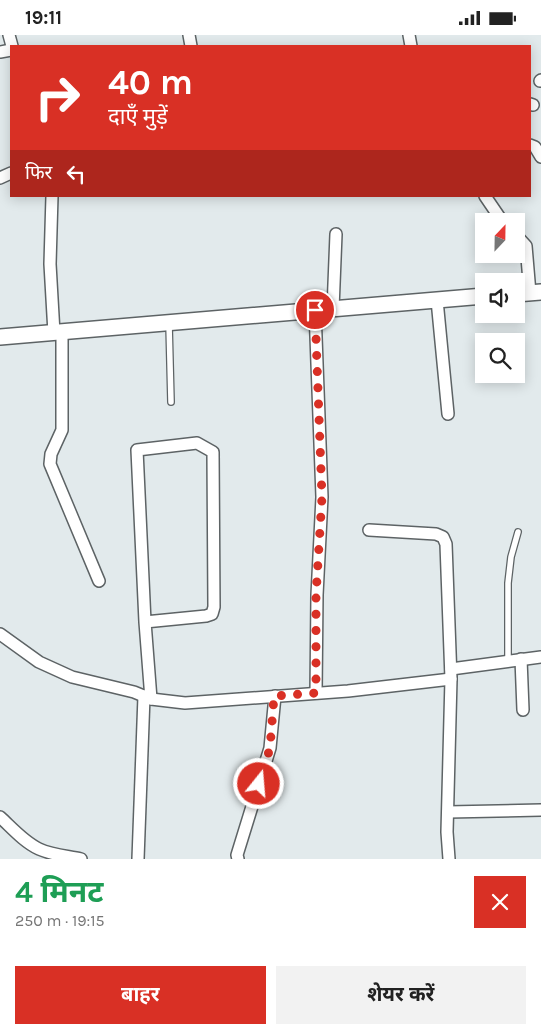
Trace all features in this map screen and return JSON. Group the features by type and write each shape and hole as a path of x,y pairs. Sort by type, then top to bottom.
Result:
{"main road":[{"path":"0,337 475,297"}],"street":[{"path":"531,145 535,147 541,157"},
{"path":"52,197 50,264 58,332 62,430 51,454 50,464 99,581"},
{"path":"486,197 497,213"},
{"path":"333,309 336,234"},
{"path":"525,245 529,293"},
{"path":"437,300 448,414"},
{"path":"315,310 322,497 316,595 316,693"},
{"path":"138,859 148,698 137,450 197,443 213,452 214,607 212,614 145,622"},
{"path":"369,530 436,534 443,537 446,543 451,674 447,832 449,859"},
{"path":"0,634 39,661 72,677 134,692 148,698 185,703 316,693 451,674 508,661 541,657"},
{"path":"521,659 522,710"},
{"path":"238,859 237,855 270,748 274,696"},
{"path":"448,812 541,810"},
{"path":"0,817 29,843 38,854 46,852 81,859"}],"lane":[{"path":"169,323 171,402"},
{"path":"508,661 508,583 511,557 518,532"}],"route":[{"path":"259,784 270,748 274,696 316,693 316,595 322,497 315,310"}]}
